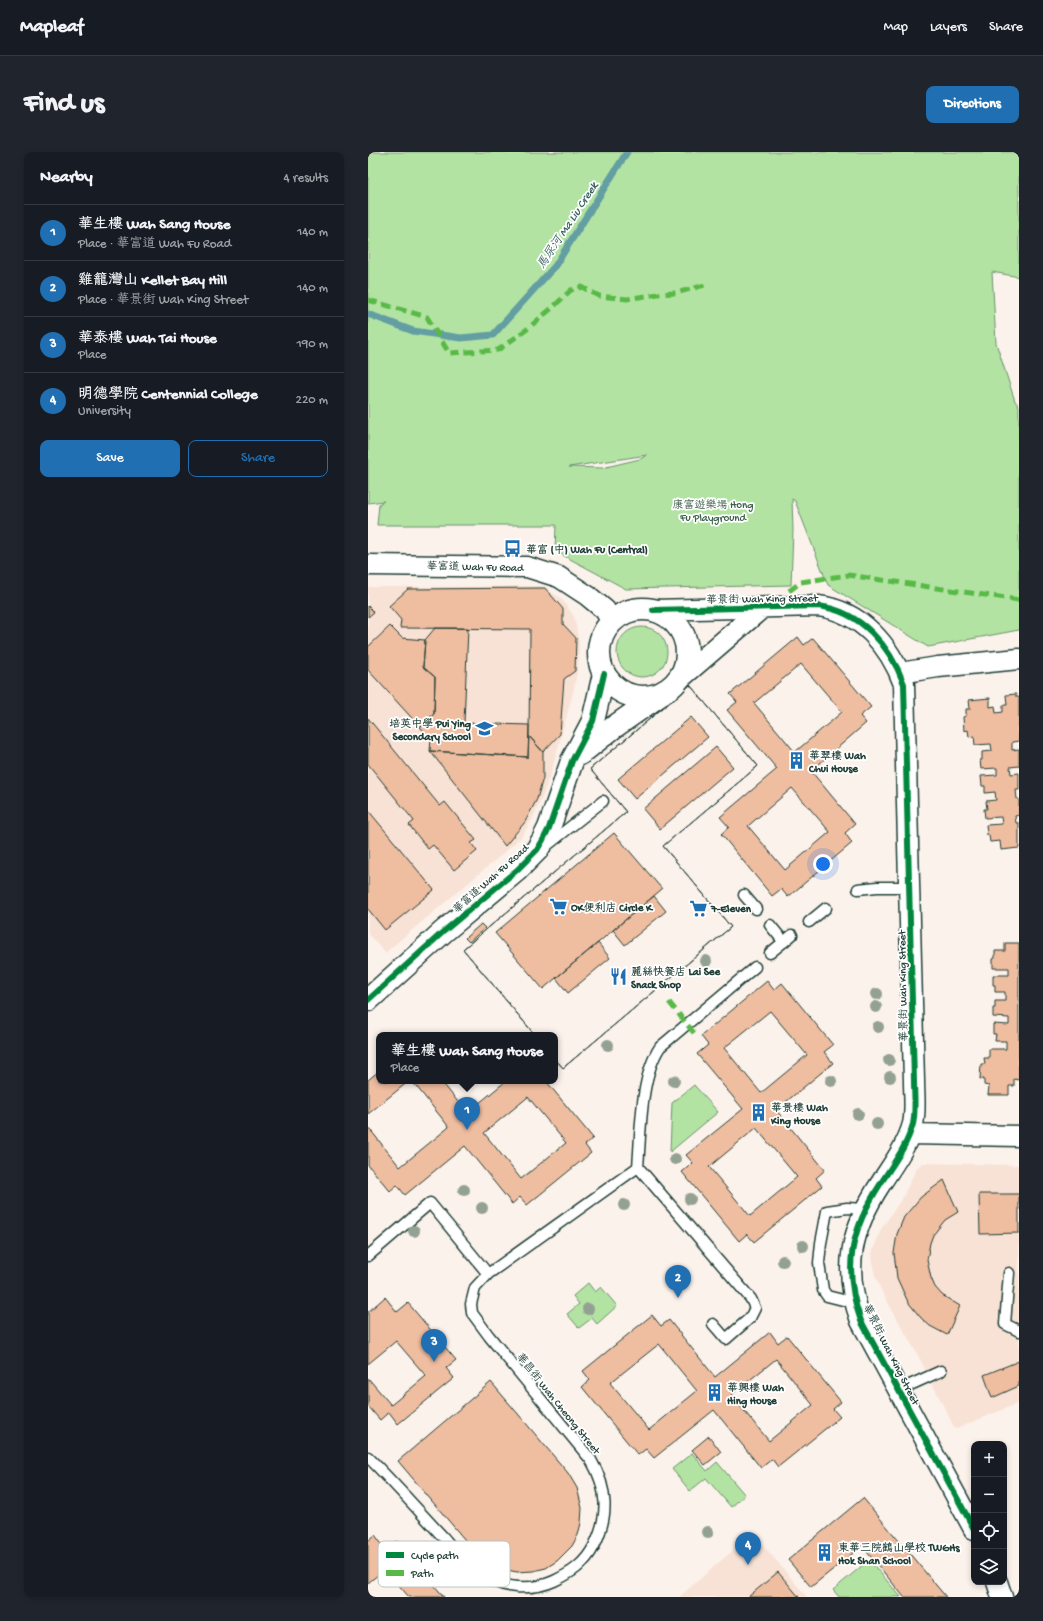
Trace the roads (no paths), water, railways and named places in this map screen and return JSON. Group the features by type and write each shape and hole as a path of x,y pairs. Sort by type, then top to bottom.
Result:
{"street":[{"name":"華富道 Wah Fu Road","path":"368,565 526,566 559,577 588,596 605,610 611,621"},
{"name":"華景街 Wah King Street","path":"762,608 670,687 649,696 633,696 622,692 613,686 604,674 599,659 600,644 605,630 611,621 619,615 629,611 644,609 818,606 834,609 853,617 864,625 882,644 891,656 900,673 904,684 905,698 914,1122 910,1134 897,1160 866,1209 854,1237 851,1257 851,1282 855,1303 861,1321 971,1523"},
{"name":"華景街 Wah King Street","path":"653,610 667,616 684,637 687,655 684,670 670,687"},
{"path":"900,673 938,667 1019,659"},
{"name":"華富道 Wah Fu Road","path":"368,1000 443,932 529,859 544,840 572,761 593,721 604,674"},
{"path":"572,761 614,727 670,687"},
{"path":"910,1134 1019,1136"},
{"path":"998,1585 1002,1597"}],"lane":[{"path":"529,859 566,832 603,801"},
{"path":"858,889 877,887 908,887"},
{"path":"744,895 756,909"},
{"path":"808,922 826,908"},
{"path":"770,925 784,942"},
{"path":"770,953 792,935"},
{"path":"713,1324 726,1339 750,1318 755,1308 751,1300 638,1167 645,1089 654,1056 660,1047 755,967"},
{"name":"華昌街 Wah Cheong Street","path":"510,1586 519,1588 543,1586 568,1575 580,1566 590,1554 601,1531 605,1507 604,1490 598,1472 591,1460 489,1336 472,1313 471,1304 475,1288 488,1274 638,1167"},
{"path":"368,1256 430,1203 488,1274"},
{"path":"855,1303 827,1296 822,1290 819,1263 821,1243 827,1211 847,1208 866,1209"},
{"path":"1009,1273 1004,1324 1019,1331"},
{"path":"899,1390 941,1371"},
{"name":"華昌街 Wah Cheong Street","path":"368,1457 446,1541"}],"waterway":[{"name":"馬尿河 Ma Liu Creek","path":"368,314 413,331 461,338 493,335 555,266 627,152"}],"place":[{"name":"華富 (中) Wah Fu (Central)","path":"513,549"},
{"name":"培英中學 Pui Ying Secondary School","path":"484,729"},
{"name":"華翠樓 Wah Chui House","path":"796,761"},
{"name":"OK便利店 Circle K","path":"558,907"},
{"name":"7-Eleven","path":"698,908"},
{"name":"麗絲快餐店 Lai See Snack Shop","path":"618,977"},
{"name":"華景樓 Wah King House","path":"758,1113"},
{"name":"華生樓 Wah Sang House","path":"467,1130"},
{"name":"雞籠灣山 Kellet Bay Hill","path":"678,1298"},
{"name":"華泰樓 Wah Tai House","path":"434,1362"},
{"name":"華興樓 Wah Hing House","path":"714,1393"},
{"name":"東華三院鶴山學校 TWGHs Hok Shan School","path":"825,1553"},
{"name":"明德學院 Centennial College","path":"748,1565"}],"park label":[{"name":"康富遊樂場 Hong Fu Playground","path":"713,510"}]}
